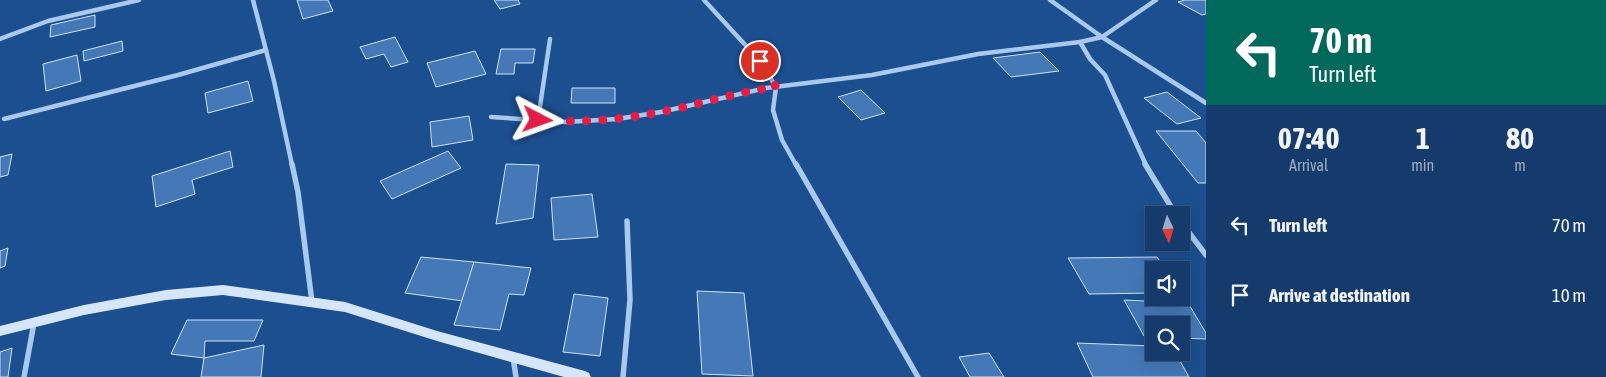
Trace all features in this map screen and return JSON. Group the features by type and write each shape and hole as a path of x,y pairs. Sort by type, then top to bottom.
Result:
{"street":[{"path":"0,40 48,21 139,0"},
{"path":"253,0 298,192 312,302"},
{"path":"704,0 760,61 776,87 773,110 782,140 918,377"},
{"path":"1050,0 1102,37 1206,103"},
{"path":"491,117 566,122 617,119 661,112 720,97 776,87 872,75 978,54 1080,42 1102,37 1156,0"},
{"path":"538,120 550,39"},
{"path":"1080,42 1090,59 1105,74 1142,158 1171,206"},
{"path":"4,118 169,77 266,50"},
{"path":"623,377 630,300 627,221"},
{"path":"1190,234 1206,255"},
{"path":"0,331 84,310 166,294 223,290 345,307 438,336 585,377"},
{"path":"24,377 34,322"},
{"path":"513,356 516,377"}],"building":[{"path":"297,0 328,0 333,11 303,19"},
{"path":"494,0 518,0 520,4 500,9"},
{"path":"1206,0 1206,14 1202,15 1178,2"},
{"path":"95,15 95,27 50,37 51,25"},
{"path":"395,37 408,62 391,67 384,54 366,59 360,47"},
{"path":"122,41 123,51 84,61 83,51"},
{"path":"501,49 535,49 533,63 515,63 514,74 496,74"},
{"path":"475,51 486,74 436,87 427,63"},
{"path":"1040,52 1059,71 1011,77 993,58"},
{"path":"77,55 81,81 46,91 43,64"},
{"path":"248,81 253,101 208,113 205,93"},
{"path":"572,88 615,88 615,103 571,103"},
{"path":"861,90 885,113 861,120 838,97"},
{"path":"1167,92 1201,118 1177,124 1144,98"},
{"path":"469,116 473,140 432,147 430,122"},
{"path":"1156,131 1196,131 1206,143 1206,183 1198,183"},
{"path":"230,151 233,167 192,180 195,194 156,207 152,176"},
{"path":"448,151 461,168 392,199 380,181"},
{"path":"12,154 8,175 0,177 0,157"},
{"path":"506,164 539,165 533,218 496,224"},
{"path":"592,194 598,237 554,240 551,198"},
{"path":"8,248 5,266 0,268 0,251"},
{"path":"421,257 474,262 463,301 405,293"},
{"path":"1157,257 1160,261 1145,261 1145,293 1089,294 1068,258"},
{"path":"474,262 531,268 524,295 509,294 500,330 454,325"},
{"path":"697,291 744,293 753,376 702,374"},
{"path":"574,294 608,298 600,356 563,352"},
{"path":"1124,300 1145,301 1145,306 1190,306 1206,333 1206,339 1190,338 1190,316 1145,316 1144,336"},
{"path":"187,320 263,320 254,341 205,341 204,358 171,354"},
{"path":"1077,343 1145,346 1145,361 1180,361 1189,377 1093,377"},
{"path":"264,345 261,377 201,377 204,358"},
{"path":"12,348 8,377 0,377 0,352"},
{"path":"989,353 1004,377 970,377 959,357"}],"route":[{"path":"538,120 566,122 617,119 661,112 720,97 776,87 760,61"}]}
